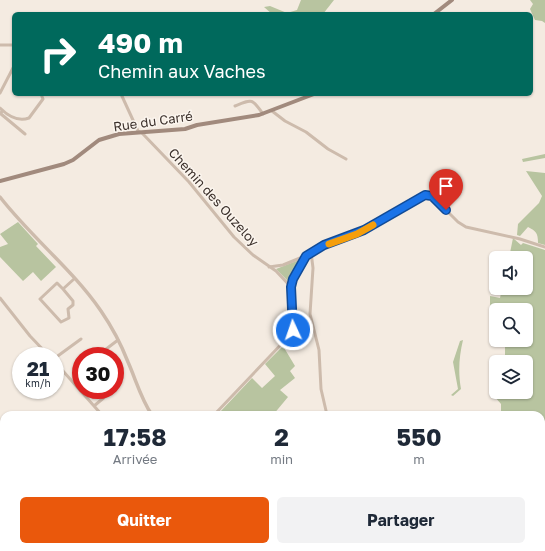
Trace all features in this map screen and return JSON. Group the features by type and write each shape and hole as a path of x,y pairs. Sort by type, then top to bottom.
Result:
{"main road":[{"path":"437,12 452,0"},
{"name":"Rue du Carré","path":"0,181 64,164 73,160 99,140 119,134 185,129 263,114 309,96"}],"street":[{"path":"0,45 12,45"},
{"path":"0,93 12,69"},
{"path":"1,109 18,119 29,118 43,99 42,96"},
{"name":"Chemin des Ouzeloy","path":"123,96 132,120 138,131 142,132 189,182 234,237 253,255 282,276 291,287"},
{"path":"235,106 250,100 254,101 263,114"},
{"path":"1,109 2,114 25,134"},
{"path":"272,111 285,121 306,132 328,149 346,159"},
{"path":"269,267 283,265 364,230 419,197 429,195 432,196 454,218 466,227 520,239 545,247"},
{"path":"0,197 100,310 118,340 142,399 150,411"},
{"path":"311,252 313,268 310,314 319,350 321,389 326,411"},
{"path":"218,411 291,334 293,326 291,287 293,279 306,256"},
{"path":"63,289 74,279"},
{"path":"57,283 63,289 73,301 73,305 68,309 69,318 61,322 40,299 57,283"},
{"path":"0,298 40,347"},
{"path":"64,351 81,339"},
{"path":"109,347 118,340"},
{"path":"64,372 98,411"},
{"path":"94,406 102,399"}],"green space":[{"path":"301,0 334,0 325,12 290,12 297,10"},
{"path":"530,0 545,0 545,23 535,20 533,12 530,9 533,4"},
{"path":"270,6 285,12 270,12 264,7"},
{"path":"545,154 545,158 523,162 522,159"},
{"path":"526,171 545,173 545,245 538,243 536,233 528,227 520,236 517,235 518,224 539,203 542,196"},
{"path":"18,222 38,244 36,246 56,267 41,281 33,272 23,281 0,257 0,247 8,244 0,234"},
{"path":"513,238 521,245 523,243 545,250 545,411 501,411 501,404 497,399 533,399 533,355 505,355 505,347 533,347 533,303 490,303 490,296 500,298 501,295 533,295 533,251 510,251"},
{"path":"299,260 300,262 289,282 276,269"},
{"path":"463,340 459,364 461,389 453,396 451,395 458,389 453,362 460,341"},
{"path":"283,346 295,366 290,371 295,378 280,390 288,397 276,411 221,411 252,378 262,388 275,376 265,364"}],"slow traffic":[{"path":"329,244 357,234 373,225"}],"route":[{"path":"293,330 291,287 296,272 306,256 324,245 357,234 392,215 419,197 425,195 432,196 446,210"}]}
